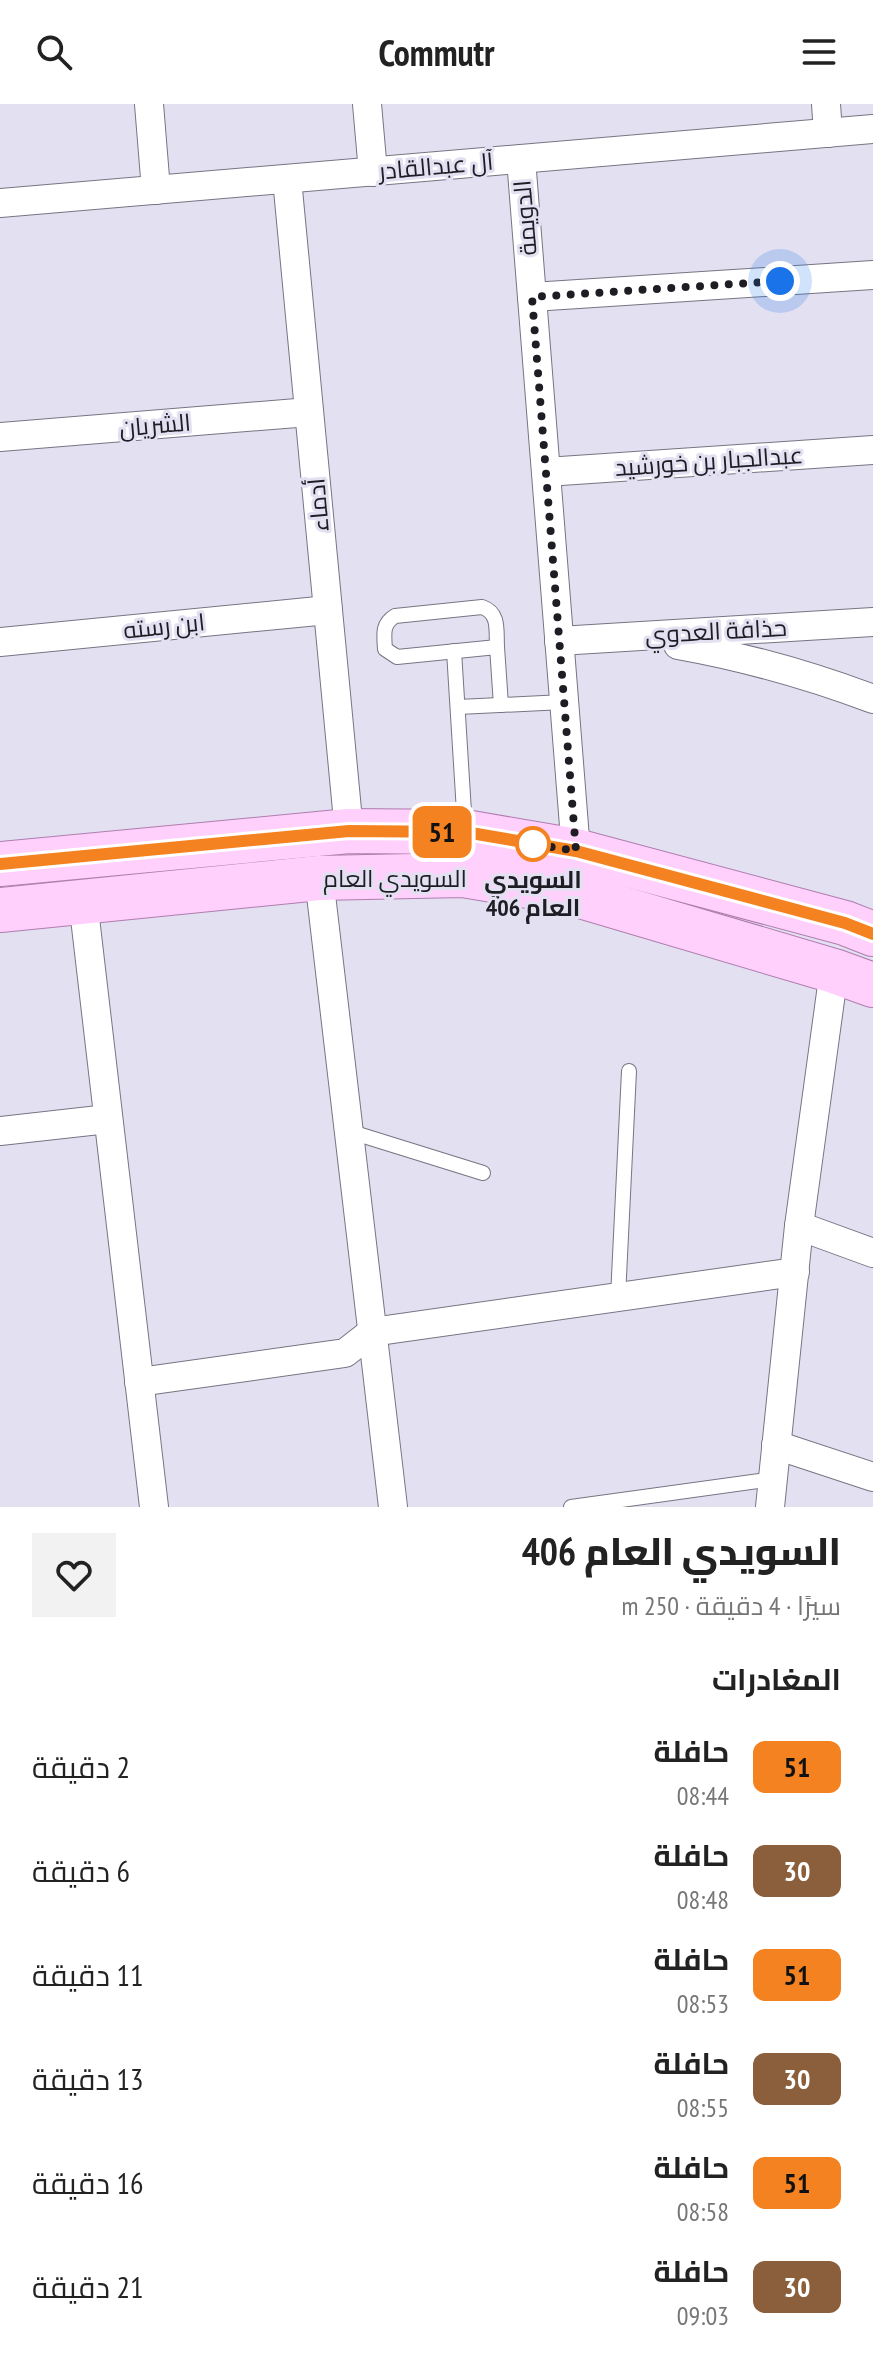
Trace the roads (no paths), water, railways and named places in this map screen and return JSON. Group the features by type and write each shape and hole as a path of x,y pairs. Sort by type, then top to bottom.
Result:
{"main road":[{"name":"السويدي العام","path":"0,864 349,831 465,832 576,851 845,923 873,934"},
{"name":"السويدي العام","path":"0,910 319,878 463,875 570,893 853,978"}],"street":[{"path":"149,104 156,190"},
{"path":"367,104 373,172"},
{"path":"826,104 828,133"},
{"name":"آل عبدالقادر","path":"0,203 873,129"},
{"name":"الدويمة","path":"521,159 576,851"},
{"name":"أدماء","path":"287,179 349,831"},
{"path":"532,297 873,275"},
{"name":"الشريان","path":"0,437 309,412"},
{"name":"عبدالجبار بن خورشيد","path":"546,472 873,450"},
{"name":"ابن رسته","path":"0,642 328,610"},
{"name":"حذافة العدوي","path":"559,641 873,622"},
{"path":"634,636 743,657 873,699"},
{"path":"319,878 393,1507"},
{"path":"83,901 154,1507"},
{"path":"771,1493 799,1226 853,978"},
{"path":"0,1131 108,1119"},
{"path":"799,1226 873,1253"},
{"path":"139,1382 345,1353 372,1332 795,1272"},
{"path":"776,1445 873,1477"}],"lane":[{"path":"497,647 397,657 385,649 384,630 387,621 395,616 482,607 490,610 496,617 501,705"},
{"path":"454,651 465,832"},
{"path":"458,707 564,702"},
{"path":"618,1297 629,1071"},
{"path":"348,1131 483,1173"},
{"path":"571,1507 771,1493"}],"place":[{"name":"السويدي العام 406","path":"533,844"}]}
